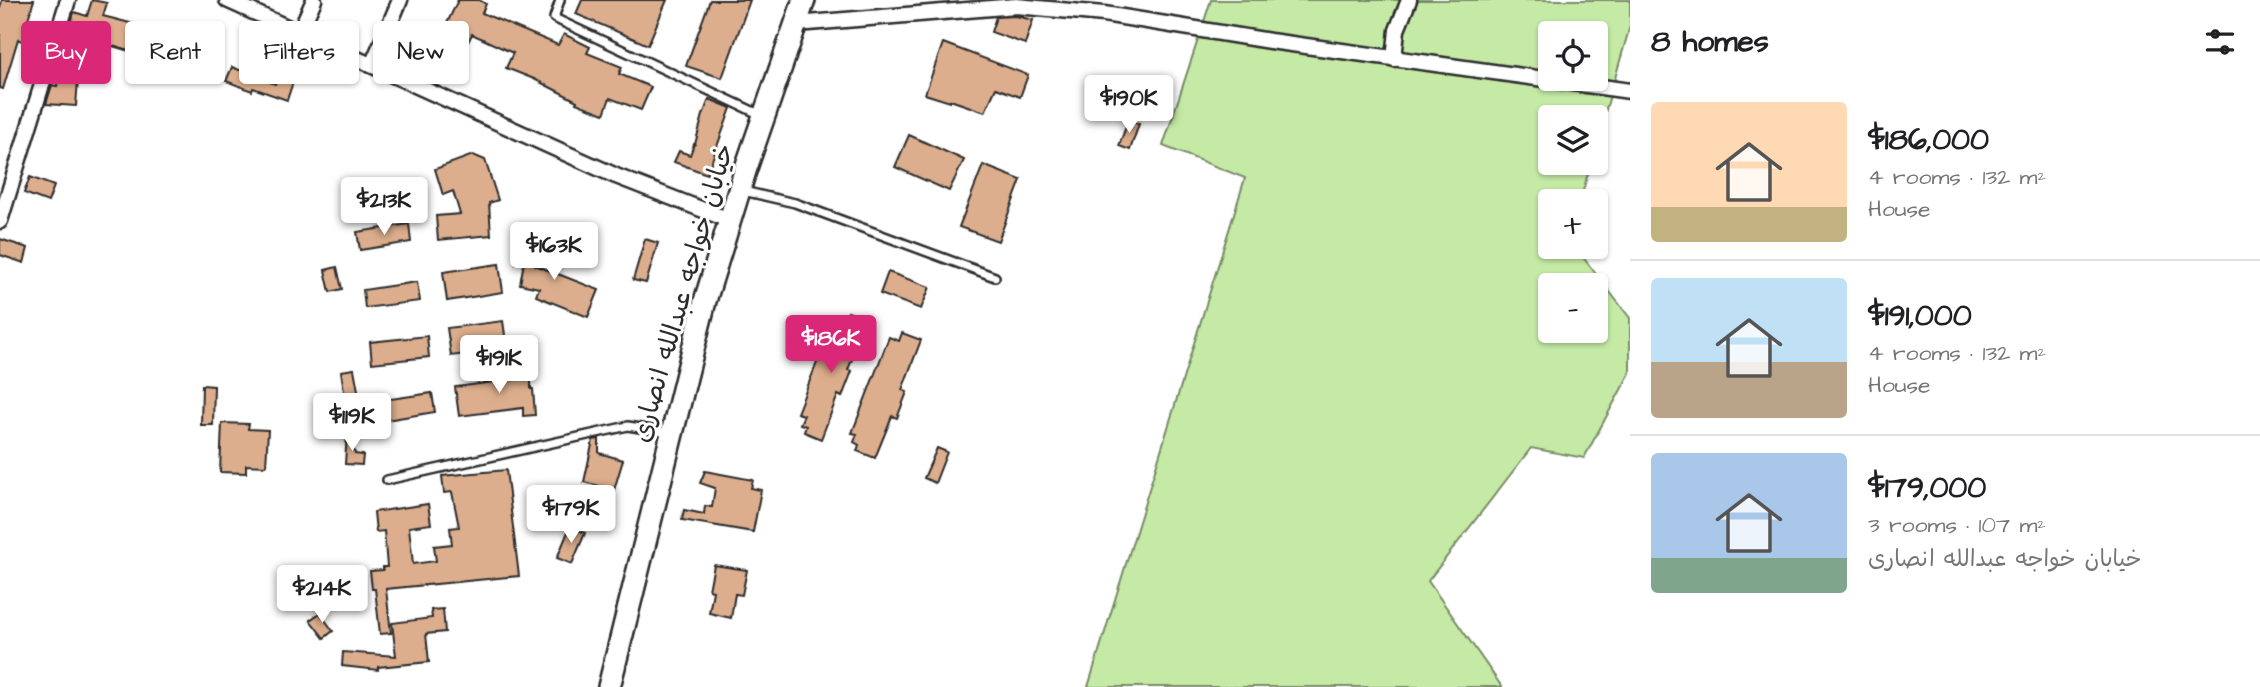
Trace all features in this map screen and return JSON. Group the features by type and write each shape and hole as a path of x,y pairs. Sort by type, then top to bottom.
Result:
{"street":[{"path":"0,220 68,0"},
{"path":"227,0 276,21"},
{"path":"305,21 314,0"},
{"path":"372,65 400,0"},
{"name":"خیابان خواجه عبدالله انصاری","path":"609,687 705,301 729,220 804,0"},
{"path":"1394,59 1397,30 1409,0"},
{"path":"796,24 1016,6 1104,14 1394,59 1630,91"},
{"path":"359,59 616,176 729,220"}],"lane":[{"path":"560,0 554,18 764,116"},
{"path":"739,190 795,202 995,277"},
{"path":"387,480 628,426 671,433"}],"green space":[{"path":"1211,0 1630,0 1630,26 1607,105 1538,105 1538,175 1588,175 1583,189 1538,189 1538,259 1584,259 1595,273 1538,273 1538,343 1608,343 1608,290 1630,318 1630,373 1584,458 1531,448 1428,581 1502,687 1088,687 1245,178 1163,146"}],"building":[{"path":"2,0 34,0 28,19 31,21 21,21 21,40 18,39 3,89 0,88"},
{"path":"92,0 107,3 103,16 125,22 125,50 111,46 111,21 72,21 74,12 87,16"},
{"path":"458,0 479,0 486,4 482,13 558,45 564,34 590,47 587,53 622,67 619,74 651,87 641,110 610,98 604,114 506,68 513,53 472,34 469,40 469,21 448,21"},
{"path":"582,0 667,0 648,45 576,14"},
{"path":"710,0 750,0 722,78 686,66"},
{"path":"1016,16 1033,20 1025,44 991,32 996,17"},
{"path":"943,43 1028,75 1020,97 996,88 985,112 925,94"},
{"path":"232,67 239,70 239,84 292,84 287,100 226,81"},
{"path":"78,84 76,106 46,104 52,85"},
{"path":"709,99 731,108 707,174 674,162 679,151 690,155"},
{"path":"1128,121 1139,124 1130,150 1119,146"},
{"path":"909,135 964,160 949,191 895,167"},
{"path":"473,155 485,160 498,200 489,203 491,235 438,240 436,216 460,214 453,191 443,195 435,169"},
{"path":"983,165 1021,180 998,241 959,227"},
{"path":"30,177 54,186 48,202 24,193"},
{"path":"409,224 411,242 360,250 357,232"},
{"path":"0,239 28,248 24,263 0,255"},
{"path":"516,239 539,244 535,265 599,290 588,317 536,296 539,288 520,284 524,262 516,263"},
{"path":"645,239 658,243 646,283 633,280"},
{"path":"499,264 503,292 447,301 443,272"},
{"path":"337,267 342,289 330,292 325,270"},
{"path":"888,272 930,287 921,309 880,294"},
{"path":"417,282 420,301 365,308 363,290"},
{"path":"848,312 867,319 848,370 852,371 842,397 838,395 821,439 804,432 806,426 800,424 804,415 797,413 830,330 834,332 838,322 843,324"},
{"path":"503,321 507,349 451,356 447,328"},
{"path":"902,333 921,340 902,390 907,392 897,418 892,416 875,458 857,451 859,445 854,442 857,434 852,433 889,337 899,341"},
{"path":"427,336 429,357 372,363 370,342"},
{"path":"517,361 531,361 535,415 523,416 523,408 459,416 455,387 517,379"},
{"path":"354,369 359,396 345,398 341,371"},
{"path":"202,385 214,386 213,425 201,425"},
{"path":"432,393 435,412 380,421 377,401"},
{"path":"222,423 249,424 248,429 268,430 266,466 246,465 246,473 220,472"},
{"path":"347,433 350,433 355,454 363,455 362,465 345,464"},
{"path":"599,439 599,453 623,460 614,490 584,482 593,440"},
{"path":"937,448 947,452 935,483 924,478"},
{"path":"506,470 519,576 386,589 391,633 380,634 375,589 372,589 370,571 387,567 384,531 376,532 374,512 428,504 431,524 409,527 413,564 436,561 434,546 452,544 450,528 459,527 452,492 444,493 442,476"},
{"path":"705,471 753,480 751,488 761,490 753,532 682,520 684,510 704,514 705,506 712,507 715,488 700,483"},
{"path":"570,527 585,533 572,564 557,558"},
{"path":"714,565 747,570 742,595 735,594 731,618 709,613 713,591 709,590"},
{"path":"443,609 445,632 426,634 429,662 378,667 378,670 342,666 343,652 396,656 392,623 432,618 431,610"},
{"path":"320,613 333,631 324,638 310,620"}]}
